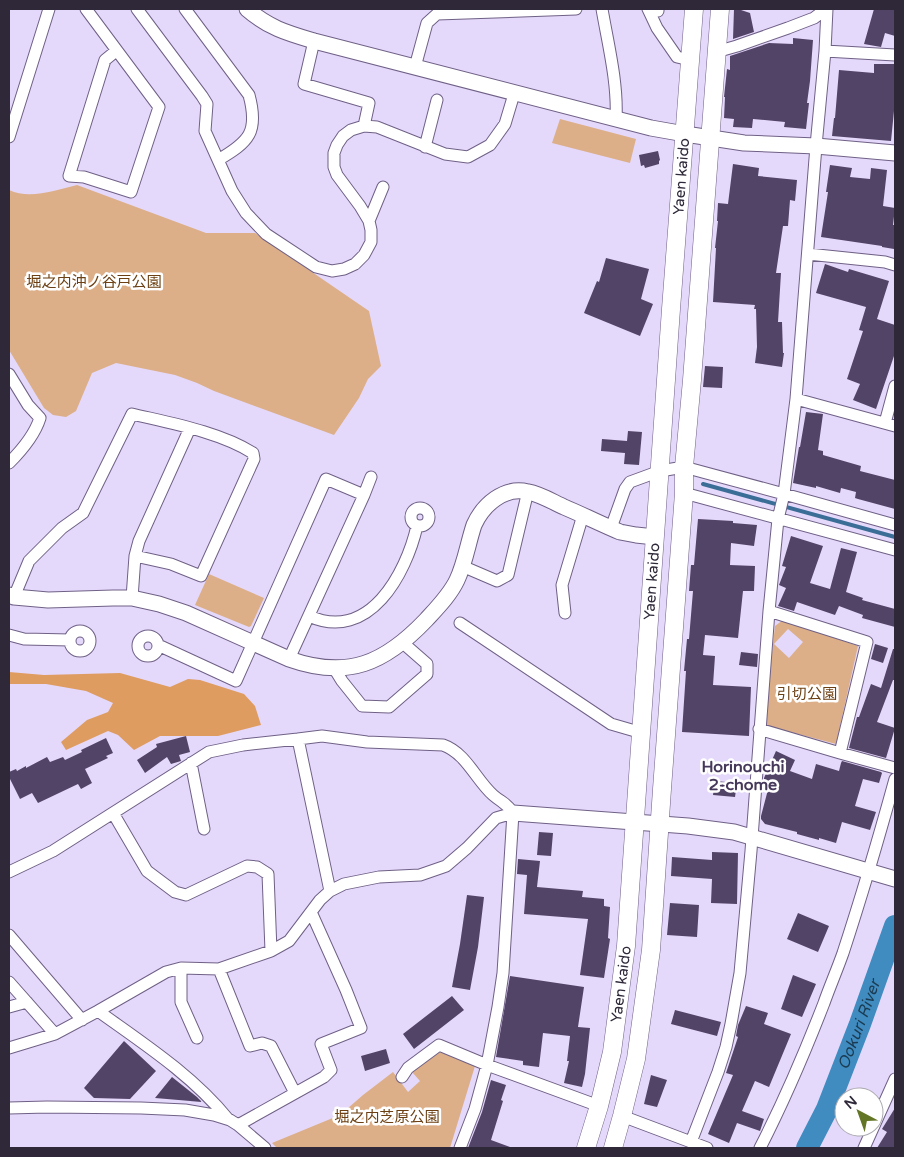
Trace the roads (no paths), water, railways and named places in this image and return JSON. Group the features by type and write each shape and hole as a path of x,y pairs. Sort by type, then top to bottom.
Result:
{"main road":[{"name":"Yaen kaido","path":"586,1148 599,1106 612,1052 626,946 694,9"},
{"name":"Yaen kaido","path":"613,1148 636,1059 651,950 684,493 684,467 720,9"}],"street":[{"path":"9,137 49,9"},
{"path":"86,9 159,108 130,192 84,177 69,176 105,60 116,51"},
{"path":"137,9 207,104 205,131 232,191 246,213 266,234 316,267 332,271 344,269 355,264 364,256 371,242 370,221 383,187"},
{"path":"185,9 249,96 253,111 249,135 234,151 218,160"},
{"path":"248,9 280,31 514,94 651,128 744,143 816,146 895,153"},
{"path":"415,67 427,23 437,14 576,9"},
{"path":"602,9 615,88 616,119"},
{"path":"655,9 657,28 677,57 690,60"},
{"path":"716,52 814,18 827,9"},
{"path":"691,1142 718,1072 731,1024 741,965 759,729 778,519 784,494 796,399 827,9"},
{"path":"314,41 304,84 369,103 364,126"},
{"path":"825,50 895,55"},
{"path":"370,221 337,175 334,167 334,153 337,144 343,136 351,130 364,126 377,127 425,148 445,154 468,157 490,144 505,124 514,94"},
{"path":"425,148 437,100"},
{"path":"808,254 885,262 895,265"},
{"path":"9,374 28,405 40,418 28,440 9,463"},
{"path":"796,399 890,424 895,386"},
{"path":"135,556 171,564 201,576 254,459 253,453 228,440 190,428 132,414 83,513 62,528 29,561 12,596 48,600 132,598 159,604 173,608 289,660 304,665 334,668 368,662 386,654 409,638 436,609 456,581 474,525 481,512 504,494 528,492 620,532 655,537"},
{"path":"132,598 135,556 190,428"},
{"path":"611,528 625,489 630,482 660,471 684,467 895,525"},
{"path":"289,660 371,476"},
{"path":"158,646 236,681 326,479 364,495"},
{"path":"462,566 497,581 508,575 528,492"},
{"path":"684,493 895,550"},
{"path":"566,613 562,585 584,516"},
{"path":"309,616 318,620 343,622 354,619 372,609 393,583 407,560 414,542 417,526"},
{"path":"769,612 867,642 840,753"},
{"path":"460,624 611,724 642,732"},
{"path":"9,635 24,639 70,640"},
{"path":"334,668 362,706 389,707 427,674 427,664 403,642"},
{"path":"759,729 895,768"},
{"path":"9,872 53,851 209,752 243,745 322,736 367,742 443,745 450,747 458,753 493,795 509,806 513,813 503,972 498,1007 487,1065 475,1109 460,1148"},
{"path":"298,739 330,890"},
{"path":"191,763 204,829"},
{"path":"760,1148 812,1032 874,873 895,779"},
{"path":"113,813 147,870 175,892 186,896 247,866 257,867 268,874 271,951"},
{"path":"9,1048 55,1034 166,972 181,968 219,969 271,951 289,941 320,900 330,890 344,884 379,877 420,875 446,866 496,818 513,813 660,824 734,832 895,879"},
{"path":"9,1108 164,1109 214,1115 234,1122 324,1077 331,1070 322,1044 361,1028 311,912"},
{"path":"9,935 82,1020"},
{"path":"181,968 181,1002 197,1038"},
{"path":"219,969 250,1046 262,1043 271,1046 295,1093"},
{"path":"9,982 13,992 27,1002 55,1034"},
{"path":"9,1008 27,1002"},
{"path":"98,1011 185,1075 234,1122 265,1148"},
{"path":"402,1077 408,1068 439,1045 487,1065 599,1106"},
{"path":"864,1148 895,1079"},
{"path":"622,1116 707,1148"}],"waterway":[{"path":"703,484 895,537"},
{"name":"Ookuri River","path":"807,1148 827,1109 895,926"}],"district":[{"name":"Horinouchi 2-chome","path":"743,776"}],"park label":[{"name":"堀之内沖ノ谷戸公園","path":"94,282"},
{"name":"引切公園","path":"807,694"},
{"name":"堀之内芝原公園","path":"387,1117"}]}
